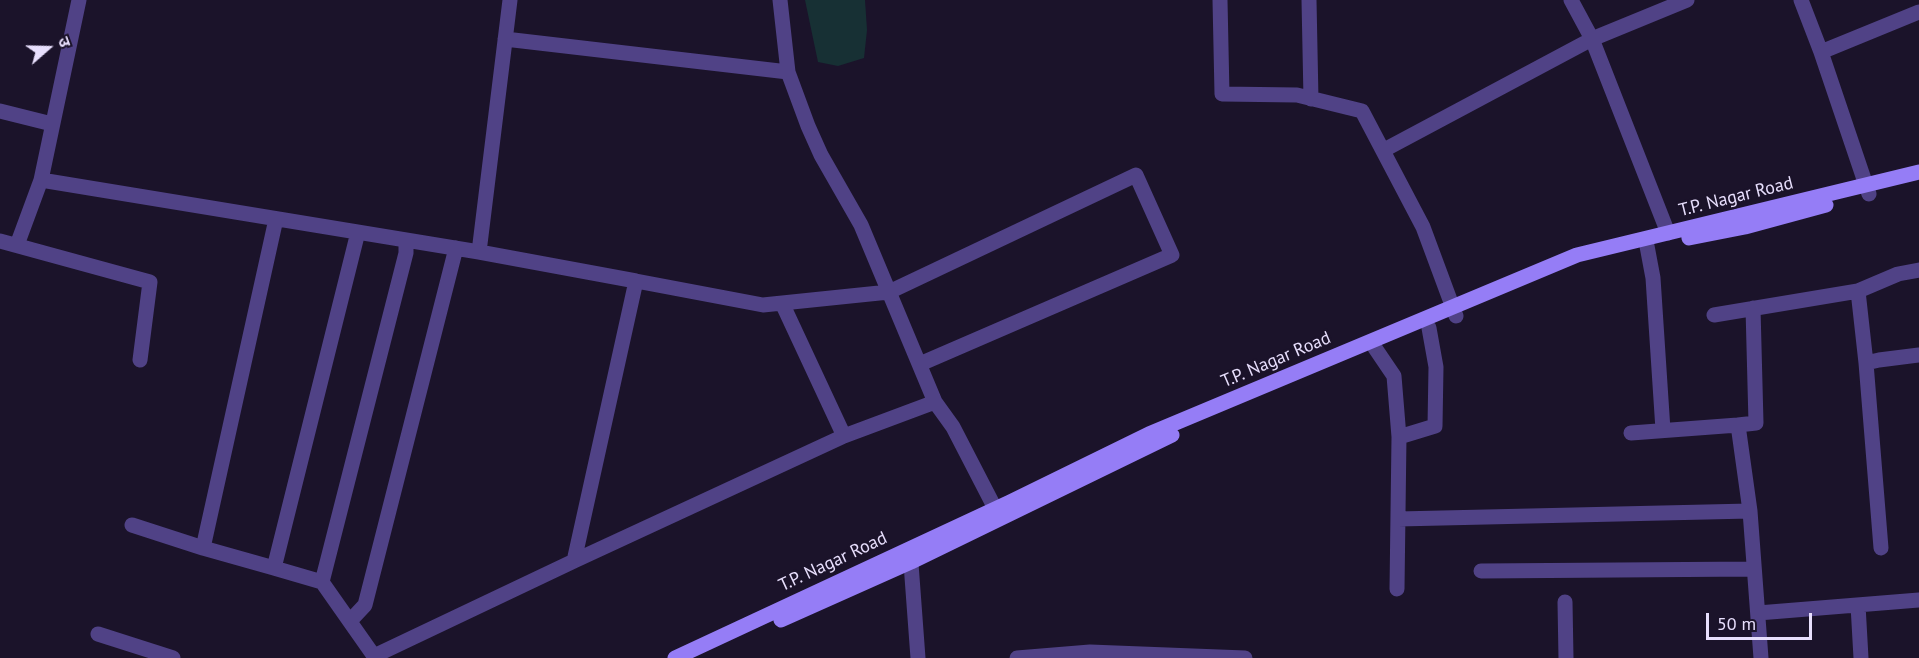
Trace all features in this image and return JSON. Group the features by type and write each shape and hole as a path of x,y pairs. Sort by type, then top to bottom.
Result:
{"main road":[{"name":"T.P. Nagar Road","path":"678,657 910,555 997,513 1149,434 1455,311 1577,255 1868,190 1919,172"},
{"path":"997,513 1375,348 1429,328 1455,311 1584,262 1647,246 1745,227 1868,190 1919,181"},
{"path":"695,658 910,555"}],"street":[{"path":"17,245 40,180 79,0"},
{"path":"479,252 510,0"},
{"path":"780,0 788,72 821,155 861,225 935,402 953,427 997,513"},
{"path":"1220,0 1222,94 1297,95 1362,111 1423,227 1455,311"},
{"path":"1309,0 1311,99"},
{"path":"1571,0 1592,39 1668,233"},
{"path":"1384,150 1592,39 1687,0"},
{"path":"1801,0 1868,190"},
{"path":"1821,52 1919,12"},
{"path":"505,39 788,72"},
{"path":"0,111 52,124"},
{"path":"40,180 456,248 763,305 889,292 1136,175 1172,255 920,364"},
{"path":"203,548 276,219"},
{"path":"274,568 358,232"},
{"path":"322,582 406,252 406,240"},
{"path":"0,241 150,282 140,360"},
{"path":"1647,246 1653,278 1663,430"},
{"path":"350,621 365,606 456,248"},
{"path":"1714,315 1858,291 1898,274 1919,270"},
{"path":"574,561 636,280"},
{"path":"1858,291 1881,548"},
{"path":"782,303 844,436"},
{"path":"1631,433 1756,423 1753,308"},
{"path":"1399,437 1435,426 1436,367 1429,328"},
{"path":"1375,348 1394,376 1399,437 1397,590"},
{"path":"1866,363 1919,355"},
{"path":"132,525 322,582 373,657 844,436 935,402"},
{"path":"1738,425 1750,511 1761,658"},
{"path":"1398,519 1750,511"},
{"path":"910,555 918,658"},
{"path":"1481,571 1754,569"},
{"path":"1758,613 1919,600"},
{"path":"1564,602 1566,658"},
{"path":"1858,605 1861,658"},
{"path":"98,634 173,658"},
{"path":"1017,658 1073,656 1090,651 1245,658"}],"green space":[{"path":"805,0 865,0 867,30 864,58 838,66 818,62"}]}
